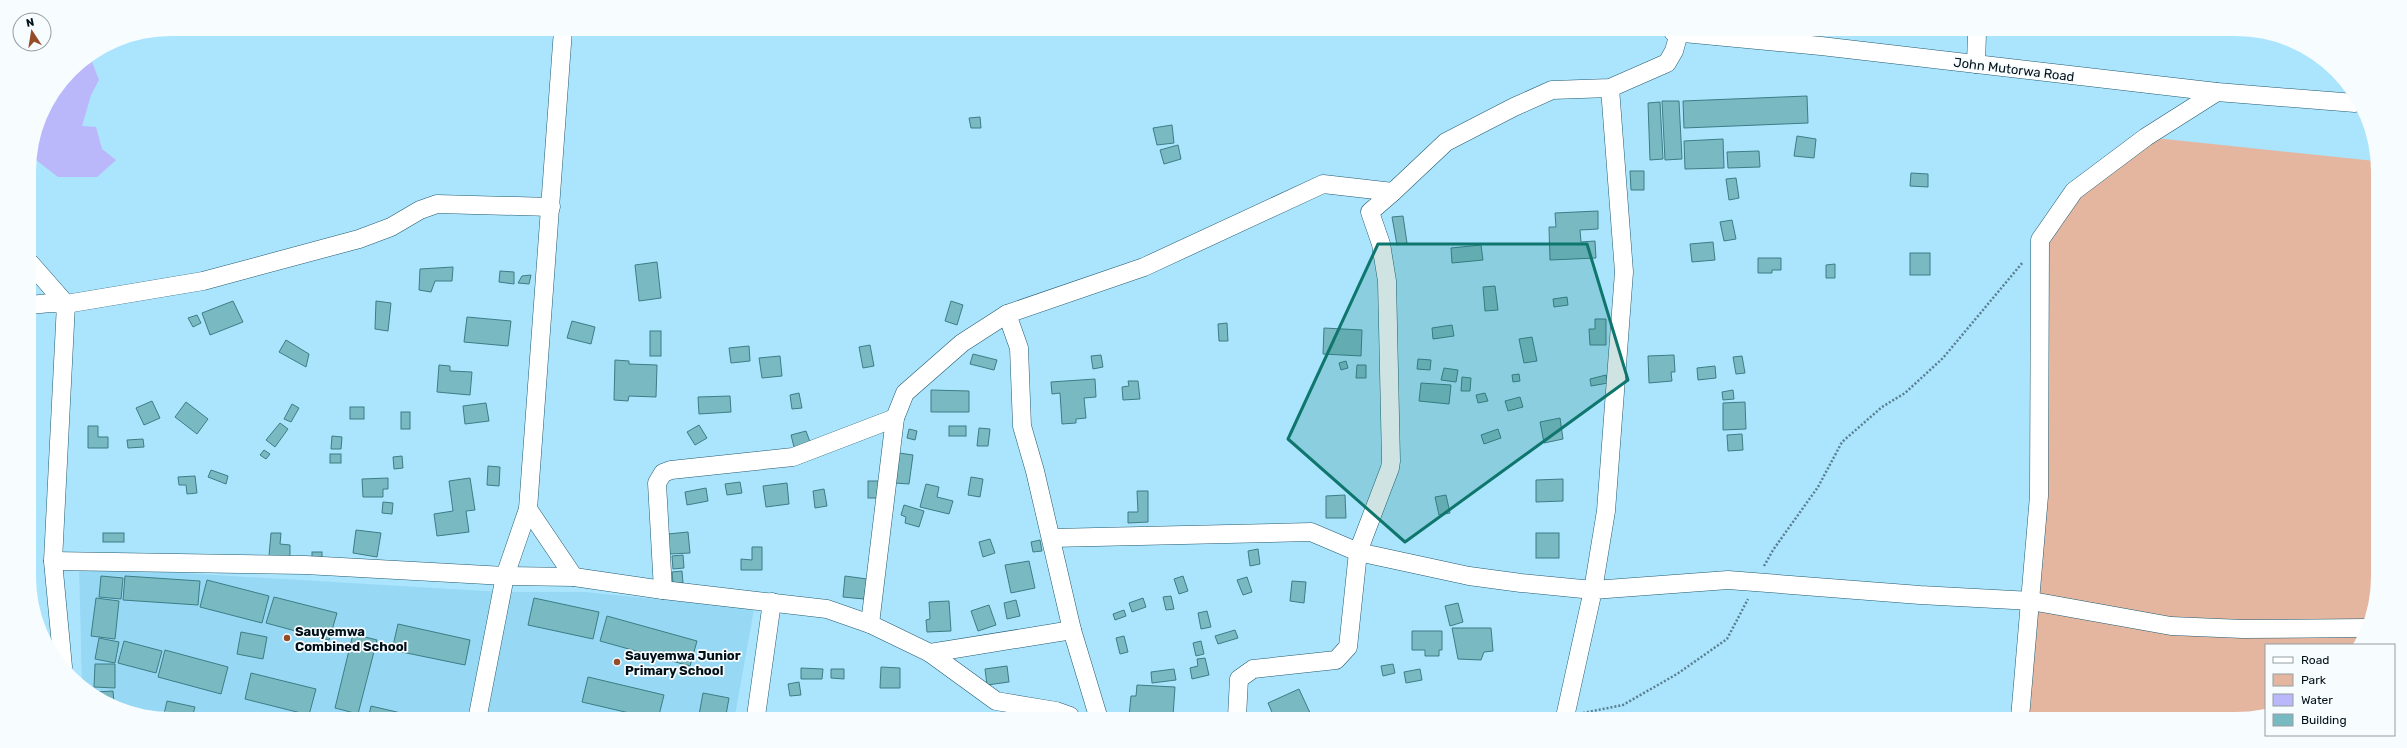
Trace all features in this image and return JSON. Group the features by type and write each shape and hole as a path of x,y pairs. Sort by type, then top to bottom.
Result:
{"street":[{"path":"479,712 505,576 528,508 563,36"},
{"path":"1237,712 1239,679 1253,669 1336,660 1348,647 1358,552 1390,468 1387,281 1381,244 1370,212 1446,142 1552,90 1610,88 1667,63 1674,51 1676,36"},
{"name":"John Mutorwa Road","path":"1710,36 1822,46 2217,92 2352,103"},
{"path":"1976,64 1977,36"},
{"path":"1573,712 1606,511 1624,272 1610,88"},
{"path":"2021,712 2032,601 2039,496 2040,240 2074,191 2146,137 2217,92"},
{"path":"870,624 895,418 905,393 962,343 1007,314 1144,267 1323,184 1393,192"},
{"path":"36,304 50,303 66,304 210,279 358,239 391,227 420,210 437,204 551,207"},
{"path":"36,270 66,304 53,561 62,656"},
{"path":"1007,314 1019,348 1022,426 1052,538 1072,630 1097,712"},
{"path":"663,590 657,483 663,473 671,470 793,457 895,418"},
{"path":"528,508 574,577"},
{"path":"1052,538 1311,532 1358,552 1469,576 1593,590 1728,580 1920,595 2032,601 2171,626 2243,629 2361,628"},
{"path":"53,561 305,565 505,576 574,577 663,590 827,609 870,624 930,652 996,701 1059,712"},
{"path":"757,712 772,602"},
{"path":"930,652 1072,630"}],"path":[{"path":"1590,712 1622,705 1677,674 1728,639 1773,550 1818,486 1842,442 1882,407 1905,393 1943,358 2040,240"}],"highlighted area":[{"path":"1378,244 1587,244 1628,380 1405,542 1288,439"}],"shaded area":[{"name":"Sauyemwa Combined School","path":"79,567 502,592 585,592 754,609 736,712 171,712 154,711 119,702 104,694 82,677"}],"green space":[{"path":"2146,137 2371,161 2370,594 2361,629 2353,644 2265,644 2265,708 2245,712 2021,712 2032,601 2040,240 2059,213"}],"water":[{"path":"92,62 99,80 91,95 82,126 96,127 102,149 116,160 97,177 58,177 36,160 43,128 46,119 59,96 70,82"}],"building":[{"path":"1807,96 1808,123 1684,128 1683,101"},
{"path":"1662,101 1679,101 1682,159 1665,160"},
{"path":"1660,102 1663,159 1650,160 1648,103"},
{"path":"980,117 981,128 971,128 969,118"},
{"path":"1172,125 1174,143 1157,145 1153,128"},
{"path":"1797,136 1816,139 1814,158 1794,156"},
{"path":"1723,139 1724,168 1685,169 1684,141"},
{"path":"1178,145 1181,159 1164,164 1160,150"},
{"path":"1759,151 1760,167 1728,168 1727,152"},
{"path":"1630,171 1644,171 1644,190 1631,190"},
{"path":"1911,173 1928,174 1928,187 1910,186"},
{"path":"1736,178 1739,198 1729,200 1726,179"},
{"path":"1598,211 1598,229 1580,230 1581,242 1595,241 1596,258 1550,260 1549,227 1556,227 1555,213"},
{"path":"1403,216 1407,243 1397,245 1392,217"},
{"path":"1732,220 1736,239 1724,241 1720,222"},
{"path":"1713,242 1715,260 1692,262 1690,244"},
{"path":"1481,245 1483,260 1452,263 1451,248"},
{"path":"1910,253 1930,253 1930,275 1910,275"},
{"path":"1758,258 1781,258 1781,270 1772,270 1772,273 1758,273"},
{"path":"657,262 661,298 639,301 635,265"},
{"path":"1835,264 1835,278 1826,278 1826,265"},
{"path":"453,267 452,281 435,281 431,292 419,290 420,269"},
{"path":"500,271 514,272 514,284 499,282"},
{"path":"531,275 529,284 518,283 522,276"},
{"path":"1495,286 1498,310 1485,311 1483,287"},
{"path":"1567,297 1568,305 1554,307 1553,299"},
{"path":"233,301 243,322 210,335 202,313"},
{"path":"376,301 391,303 388,331 375,329"},
{"path":"951,301 963,305 957,325 945,321"},
{"path":"197,315 201,323 193,327 188,318"},
{"path":"467,317 511,321 508,346 464,342"},
{"path":"1595,319 1606,319 1606,345 1590,345 1589,329 1595,329"},
{"path":"572,321 595,327 591,344 567,338"},
{"path":"1227,323 1228,341 1219,341 1218,324"},
{"path":"1452,325 1454,336 1433,339 1432,328"},
{"path":"1324,328 1362,330 1361,356 1323,354"},
{"path":"650,331 661,331 661,356 650,356"},
{"path":"1532,337 1537,361 1524,363 1519,339"},
{"path":"286,340 309,354 306,367 279,352"},
{"path":"870,345 874,366 863,368 859,347"},
{"path":"749,346 750,361 731,363 729,348"},
{"path":"973,354 997,360 994,370 970,364"},
{"path":"1101,355 1103,367 1093,369 1091,356"},
{"path":"1674,355 1675,372 1671,372 1672,381 1649,383 1648,356"},
{"path":"780,356 782,376 762,378 759,358"},
{"path":"1742,356 1745,373 1736,374 1733,357"},
{"path":"1418,359 1431,360 1430,370 1417,369"},
{"path":"615,360 629,361 629,364 657,365 656,397 629,396 628,401 614,400"},
{"path":"1346,361 1348,368 1341,370 1339,363"},
{"path":"439,365 450,366 450,371 472,372 470,395 437,392"},
{"path":"1357,365 1366,365 1366,378 1356,378"},
{"path":"1715,366 1716,378 1698,380 1697,368"},
{"path":"1444,368 1458,370 1456,382 1441,380"},
{"path":"1519,374 1520,381 1513,382 1512,375"},
{"path":"1606,375 1608,383 1591,386 1590,379"},
{"path":"1462,377 1471,378 1470,391 1461,391"},
{"path":"1095,379 1096,397 1084,398 1086,418 1076,419 1076,423 1062,424 1060,393 1052,394 1051,382"},
{"path":"1128,381 1138,381 1140,399 1123,400 1122,387 1129,386"},
{"path":"1421,383 1451,385 1449,404 1419,401"},
{"path":"931,390 969,391 969,412 931,412"},
{"path":"1733,390 1734,399 1723,400 1722,392"},
{"path":"799,393 802,408 792,409 790,395"},
{"path":"1485,393 1488,401 1478,403 1476,395"},
{"path":"730,396 731,412 699,414 698,397"},
{"path":"1520,397 1523,407 1508,411 1505,401"},
{"path":"152,401 160,418 144,425 136,408"},
{"path":"186,402 208,419 197,434 175,417"},
{"path":"1745,402 1746,429 1723,430 1723,403"},
{"path":"486,403 489,421 465,424 463,406"},
{"path":"292,404 299,408 291,422 284,419"},
{"path":"350,407 364,407 364,419 350,419"},
{"path":"401,412 410,412 410,429 401,429"},
{"path":"1560,418 1563,439 1544,443 1540,422"},
{"path":"280,423 288,429 275,447 266,440"},
{"path":"699,425 707,438 695,445 687,432"},
{"path":"88,426 98,426 98,437 108,437 108,448 88,448"},
{"path":"949,426 966,426 966,436 949,436"},
{"path":"979,428 990,429 988,446 977,446"},
{"path":"909,429 917,431 915,440 907,438"},
{"path":"1498,429 1501,438 1484,444 1481,435"},
{"path":"806,431 810,442 794,447 791,435"},
{"path":"1742,434 1743,450 1728,451 1727,435"},
{"path":"332,436 342,437 341,449 331,449"},
{"path":"143,439 144,447 128,448 127,440"},
{"path":"264,450 270,454 266,459 260,455"},
{"path":"899,453 913,455 909,484 895,483"},
{"path":"330,454 341,454 341,463 330,463"},
{"path":"402,456 403,468 394,469 393,457"},
{"path":"488,466 500,467 499,486 487,485"},
{"path":"211,470 228,476 226,484 208,477"},
{"path":"195,476 197,493 187,494 186,485 179,485 178,477"},
{"path":"971,477 983,479 980,497 968,495"},
{"path":"388,478 388,489 383,489 383,497 363,497 362,479"},
{"path":"470,478 475,510 466,511 469,532 437,536 434,514 453,511 449,481"},
{"path":"1563,479 1563,501 1536,502 1536,480"},
{"path":"868,481 879,481 879,498 868,498"},
{"path":"740,482 742,493 727,495 725,484"},
{"path":"787,483 789,504 766,507 763,486"},
{"path":"926,484 939,487 937,497 953,501 949,514 920,507"},
{"path":"706,488 708,501 687,505 685,492"},
{"path":"824,489 827,506 815,508 813,491"},
{"path":"1137,491 1148,491 1148,522 1128,523 1128,512 1138,512"},
{"path":"1345,495 1346,518 1326,518 1326,496"},
{"path":"1446,495 1450,513 1439,515 1435,497"},
{"path":"383,502 393,503 392,514 382,513"},
{"path":"904,505 924,511 919,527 905,523 906,517 901,515"},
{"path":"356,530 381,533 377,557 353,553"},
{"path":"688,532 690,553 669,554 668,534"},
{"path":"103,533 124,533 124,542 103,542"},
{"path":"271,533 281,533 280,544 290,545 290,558 269,556"},
{"path":"1536,533 1559,533 1559,558 1536,558"},
{"path":"990,539 995,553 983,557 979,542"},
{"path":"1040,540 1042,551 1033,552 1031,542"},
{"path":"752,547 762,547 762,570 741,570 741,559 752,560"},
{"path":"1258,549 1260,564 1250,566 1248,551"},
{"path":"312,552 322,552 322,561 312,561"},
{"path":"683,555 684,568 673,569 672,556"},
{"path":"1029,561 1035,588 1011,593 1005,565"},
{"path":"682,571 683,583 673,584 672,572"},
{"path":"101,576 123,578 121,599 99,597"},
{"path":"125,576 200,581 198,605 123,600"},
{"path":"845,576 867,579 864,599 843,597"},
{"path":"1183,576 1188,591 1179,594 1174,579"},
{"path":"1247,577 1252,592 1243,595 1237,580"},
{"path":"207,580 269,596 262,623 200,607"},
{"path":"1292,581 1306,582 1304,603 1290,601"},
{"path":"1171,596 1174,609 1166,610 1163,597"},
{"path":"274,597 337,613 329,640 266,623"},
{"path":"96,598 119,601 115,639 91,636"},
{"path":"534,598 599,612 593,639 528,625"},
{"path":"1143,598 1146,607 1132,612 1129,603"},
{"path":"1016,600 1020,616 1007,619 1004,603"},
{"path":"949,601 951,631 927,632 926,620 930,619 929,602"},
{"path":"1458,603 1463,622 1450,626 1445,606"},
{"path":"989,605 996,625 978,631 971,611"},
{"path":"1124,610 1126,616 1115,620 1113,614"},
{"path":"1207,611 1211,627 1201,629 1198,613"},
{"path":"607,616 697,641 690,666 600,641"},
{"path":"398,624 470,640 465,665 392,650"},
{"path":"1452,628 1491,628 1493,651 1484,652 1481,660 1458,659"},
{"path":"1235,630 1238,638 1218,644 1215,636"},
{"path":"1412,631 1442,631 1442,650 1439,650 1439,656 1425,656 1425,650 1412,650"},
{"path":"241,632 267,637 263,659 237,654"},
{"path":"353,634 377,640 359,712 350,712 335,708"},
{"path":"1124,636 1128,652 1120,654 1116,638"},
{"path":"99,638 119,642 115,663 95,659"},
{"path":"124,641 162,651 156,673 118,663"},
{"path":"1201,641 1204,654 1196,656 1193,643"},
{"path":"165,650 228,667 221,694 158,677"},
{"path":"1205,658 1209,675 1192,679 1190,668 1198,666 1197,659"},
{"path":"95,664 115,664 115,688 94,687"},
{"path":"1393,664 1395,673 1383,676 1381,666"},
{"path":"1007,666 1009,682 987,685 985,669"},
{"path":"881,667 900,668 900,688 880,688"},
{"path":"801,668 823,669 822,679 801,679"},
{"path":"831,669 844,669 844,679 831,678"},
{"path":"1174,669 1176,680 1152,683 1151,672"},
{"path":"1420,669 1422,680 1406,683 1404,672"},
{"path":"251,673 316,689 310,712 297,712 245,699"},
{"path":"588,677 664,695 660,712 625,712 582,702"},
{"path":"799,682 801,695 790,696 788,684"},
{"path":"1137,685 1175,687 1173,712 1129,712 1131,696 1136,696"},
{"path":"1299,689 1310,712 1272,712 1268,703"},
{"path":"113,691 114,699 104,694 101,692"},
{"path":"703,693 729,698 727,712 700,712"},
{"path":"167,701 195,707 194,712 165,712"},
{"path":"371,706 397,712 370,712"}],"place":[{"name":"Sauyemwa Combined School","path":"287,638"},
{"name":"Sauyemwa Junior Primary School","path":"617,662"}]}
